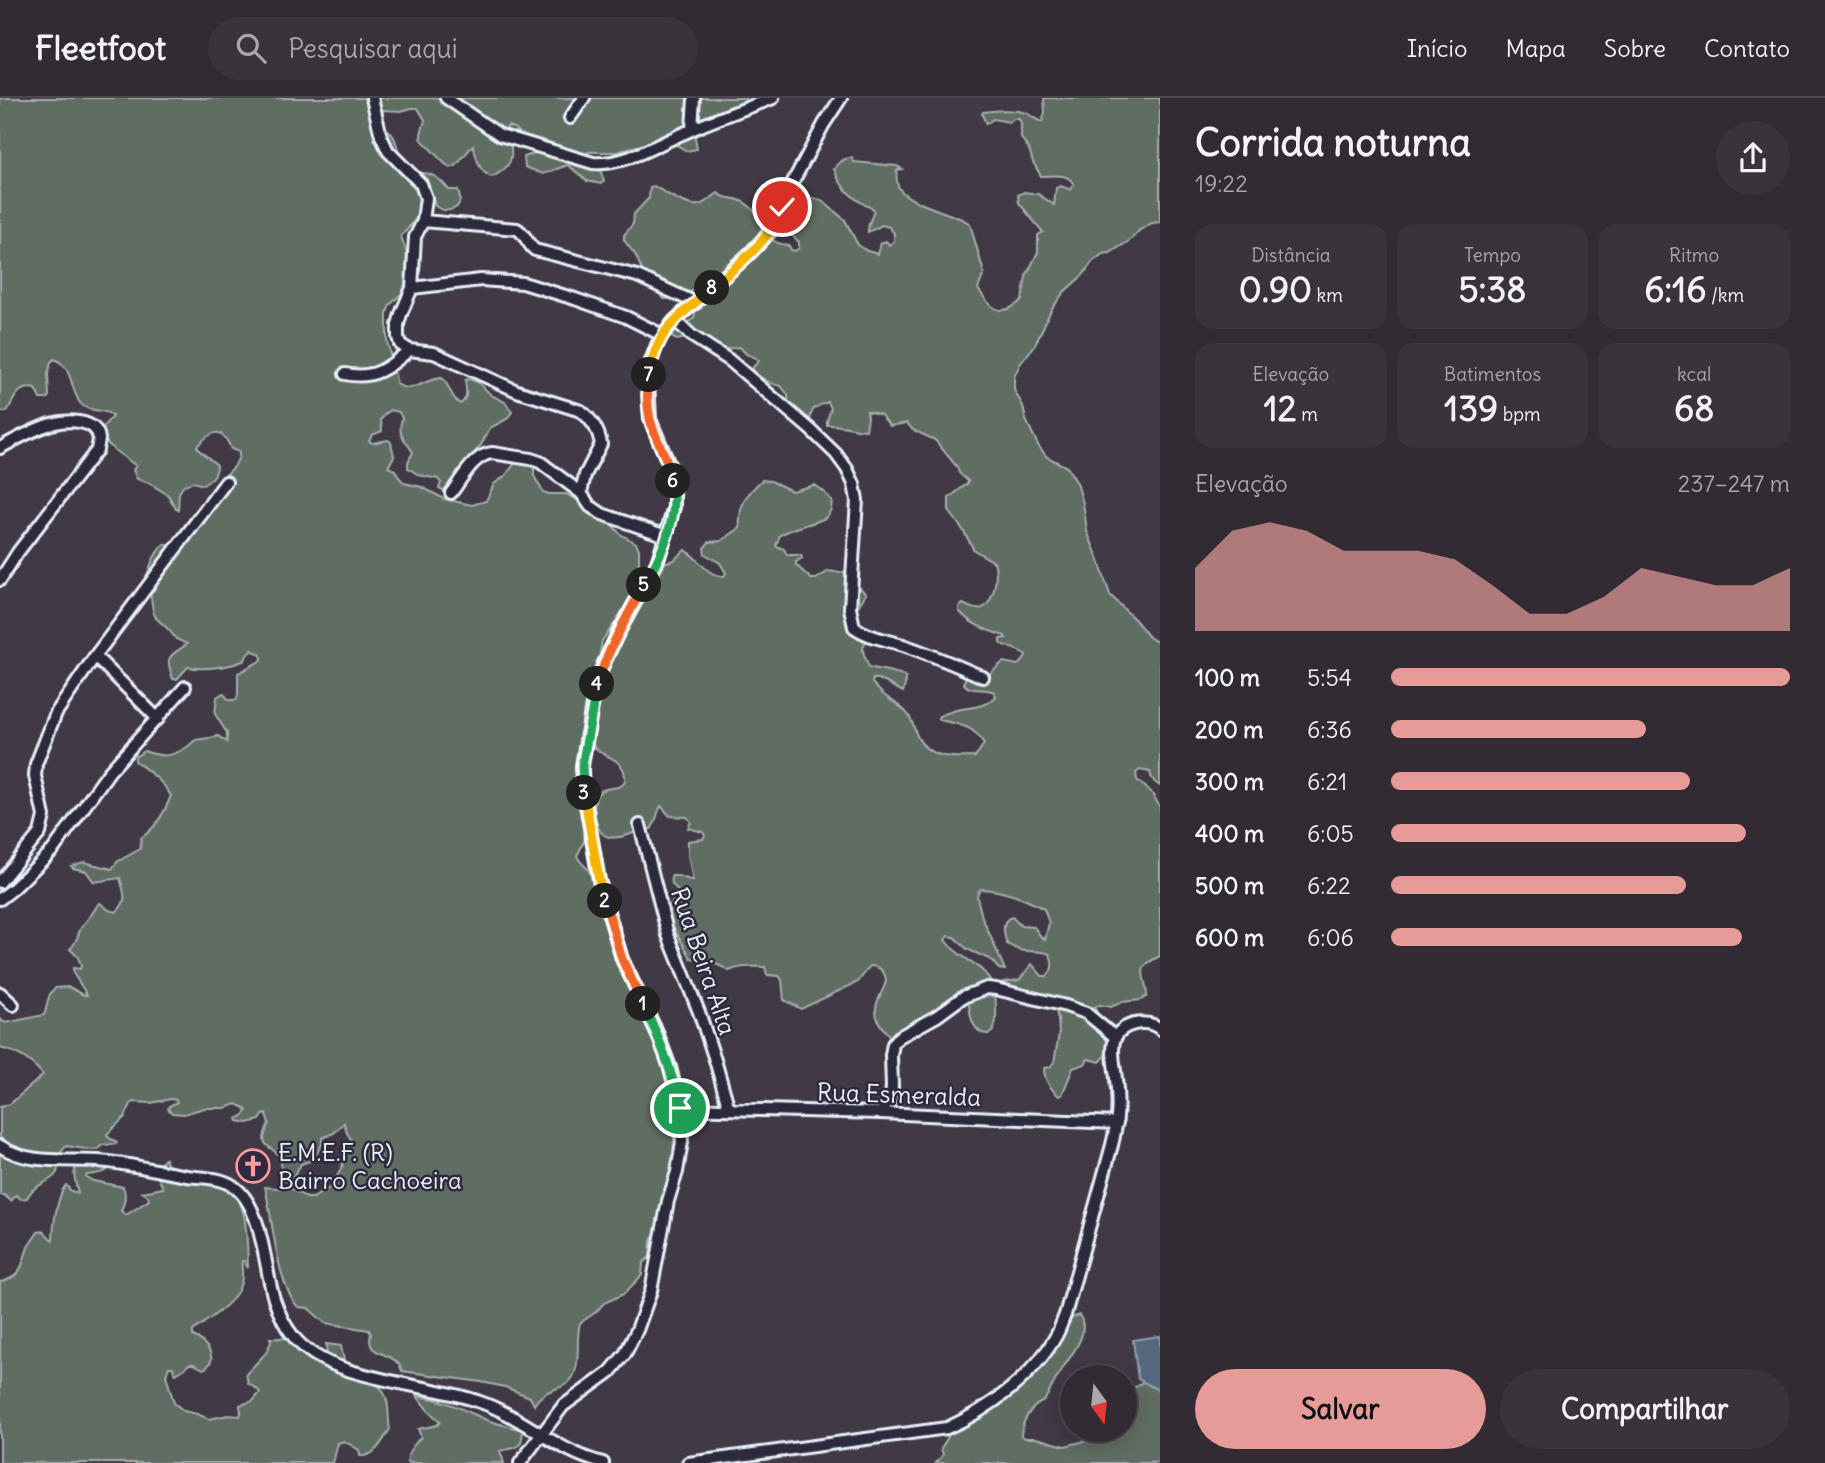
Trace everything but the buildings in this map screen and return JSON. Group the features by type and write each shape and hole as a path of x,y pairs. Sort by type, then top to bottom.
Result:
{"street":[{"path":"372,98 381,136 388,151 421,184 426,198 423,221 415,237 412,288 398,325 400,344 410,350 434,353 517,391 581,411 597,432 601,444 585,475 581,493"},
{"path":"446,98 500,135 593,163 607,164 773,98"},
{"path":"570,118 584,98"},
{"path":"692,129 694,98"},
{"path":"520,1463 563,1406 610,1372 625,1354 637,1331 651,1291 682,1142 680,1108 670,1067 622,959 599,880 582,782 582,766 594,692 603,665 657,563 674,506 671,469 650,419 648,381 652,361 662,335 675,320 770,232 789,189 841,98"},
{"path":"423,221 517,229 523,232 535,250 637,276 696,303"},
{"path":"412,288 481,280 523,283 626,317 662,335"},
{"path":"675,320 692,336 729,360 801,421 836,454 846,469 854,484 857,499 850,608 854,627 867,635 905,646 983,677"},
{"path":"345,374 375,374 410,350"},
{"path":"0,448 51,424 72,421 88,424 96,429 99,439 97,450 18,552 0,580"},
{"path":"451,493 475,461 485,454 531,459 540,462 581,493 590,506 602,514 666,537"},
{"path":"0,882 43,826 44,816 35,776 36,764 56,713 95,656 226,482"},
{"path":"95,656 158,719"},
{"path":"0,899 52,849 108,772 185,687"},
{"name":"Rua Beira Alta","path":"640,825 668,935 699,1012 729,1109"},
{"path":"880,1113 891,1098 893,1044 899,1037 976,991 996,989 1066,1006 1086,1013 1115,1037"},
{"path":"0,993 13,1005"},
{"path":"688,1463 947,1428 970,1418 997,1400 1042,1356 1056,1336 1065,1315 1117,1123 1113,1048 1115,1037 1126,1027 1140,1022 1154,1024 1160,1029"},
{"name":"Rua Esmeralda","path":"680,1108 1117,1123"},
{"path":"0,1146 11,1154 32,1158 122,1164 214,1179 233,1186 247,1201 256,1221 274,1299 284,1321 294,1338 312,1354 332,1366 356,1373 480,1401 511,1415 563,1448 603,1463"}],"green space":[{"path":"0,98 745,98 745,101 694,132 697,149 687,151 673,143 661,142 618,152 588,152 587,155 596,163 601,173 604,181 601,184 587,181 568,165 543,174 525,167 524,157 536,153 518,131 508,126 506,129 511,157 506,168 492,177 481,168 473,145 456,166 450,168 421,138 425,120 418,108 384,110 373,120 392,134 401,165 413,173 434,176 449,190 458,190 460,197 454,208 440,209 435,206 429,190 418,215 401,236 409,267 403,292 390,305 387,313 387,341 397,384 408,388 442,378 460,404 466,396 465,380 469,379 505,402 512,412 507,419 490,428 481,445 445,491 439,488 441,483 438,479 419,475 408,468 413,452 401,433 402,418 399,412 391,410 385,414 381,420 382,431 372,435 369,441 391,442 394,456 388,467 395,470 404,483 422,487 444,499 472,505 486,501 494,484 505,476 516,462 534,464 534,476 543,492 566,494 590,506 620,534 636,543 639,549 639,570 646,574 660,564 674,560 685,550 708,570 724,576 726,573 720,563 705,554 704,548 709,542 721,541 740,528 742,507 756,485 762,480 771,481 792,491 814,485 832,501 827,517 780,535 776,546 784,549 787,555 801,555 802,558 796,565 811,579 829,571 852,571 858,586 866,594 855,611 853,622 869,639 863,649 869,667 902,675 906,681 903,692 879,679 873,679 872,683 907,713 917,736 928,749 942,756 975,757 984,744 980,738 971,729 940,720 939,716 983,705 992,700 996,696 994,692 967,687 964,684 965,678 970,675 986,677 1003,662 1018,665 1026,655 1000,643 1000,639 1006,638 1005,636 974,624 959,611 963,604 975,609 984,607 992,596 995,582 994,562 974,550 949,511 949,498 968,481 935,440 913,430 907,423 890,426 881,415 867,411 866,430 827,425 831,408 828,402 815,408 810,421 804,421 788,407 788,395 781,386 753,373 753,367 759,361 740,347 720,350 696,336 677,340 669,336 667,326 677,316 688,322 694,318 699,290 677,298 664,299 647,282 636,256 624,240 624,235 633,224 634,214 649,198 650,187 654,186 693,205 703,203 718,193 726,198 742,201 762,220 760,234 795,251 799,248 799,242 787,231 794,217 791,205 813,198 821,200 845,220 858,245 878,254 881,243 886,241 889,245 894,241 894,233 889,227 882,225 868,232 874,209 850,194 834,169 849,158 854,162 897,166 902,169 897,170 898,184 907,196 970,224 984,273 978,289 992,306 1008,309 1022,300 1026,276 1038,252 1038,235 1043,232 1019,203 1018,195 1024,192 1038,194 1054,205 1056,188 1061,186 1071,190 1074,184 1064,176 1041,176 1021,138 1019,119 1009,122 993,119 986,124 983,112 1021,112 1042,122 1045,113 1044,98 1160,98 1160,222 1152,223 1129,241 1093,261 1051,310 1035,345 1020,364 1014,377 1014,390 1038,445 1047,457 1067,467 1077,483 1087,531 1110,595 1149,637 1160,641 1160,786 1153,780 1150,772 1140,770 1136,773 1137,780 1151,792 1160,807 1160,956 1144,969 1147,996 1111,1007 1094,1007 1108,1042 1105,1056 1100,1062 1088,1059 1085,1064 1073,1068 1062,1095 1059,1096 1048,1084 1044,1068 1050,1067 1054,1062 1059,1034 1053,1001 1004,982 1019,980 1032,964 1042,976 1047,976 1052,969 1051,957 1050,954 1019,950 1007,944 1004,928 1006,921 1012,917 1021,926 1034,927 1045,940 1049,923 1044,909 1006,893 981,889 977,897 982,917 1005,970 967,949 954,937 948,936 945,940 956,952 976,965 992,984 996,1016 994,1028 988,1034 975,1027 968,998 962,995 950,998 894,1041 880,1024 876,1014 877,1003 886,981 881,970 874,966 870,966 858,982 801,1009 784,1000 782,980 779,976 767,975 765,967 743,967 729,971 691,958 668,911 680,893 672,884 671,876 693,881 688,841 703,839 703,832 688,828 691,822 687,817 670,816 661,806 651,829 620,837 604,835 595,817 597,795 606,789 622,785 625,780 619,764 597,750 590,738 599,684 622,618 621,614 602,641 597,672 579,735 587,835 577,856 594,876 593,892 609,935 659,1025 675,1099 672,1112 673,1162 665,1188 660,1220 651,1241 650,1257 643,1263 642,1275 624,1294 604,1303 580,1323 576,1367 569,1383 544,1394 534,1405 530,1397 505,1387 402,1371 394,1359 372,1347 369,1330 325,1323 308,1308 298,1307 280,1267 265,1187 292,1189 307,1198 313,1198 332,1186 342,1167 351,1139 344,1123 334,1133 322,1138 322,1144 313,1160 301,1164 293,1178 285,1181 281,1176 281,1158 264,1141 269,1123 266,1114 260,1120 248,1123 238,1121 247,1111 237,1104 225,1108 204,1108 184,1114 172,1113 168,1109 176,1100 134,1102 125,1117 107,1134 116,1144 102,1145 92,1150 66,1146 56,1159 56,1174 33,1190 27,1198 21,1199 16,1195 11,1201 0,1195 0,1107 10,1104 43,1075 24,1057 0,1048 0,1018 6,1023 44,1015 49,997 55,988 69,987 87,995 73,973 73,968 80,969 81,966 78,957 70,949 98,904 116,912 124,900 120,878 94,882 86,871 71,866 84,862 112,869 117,862 140,849 141,838 159,820 171,796 160,781 135,761 135,757 144,751 171,755 196,740 218,736 227,742 227,733 215,714 217,697 223,693 229,700 236,700 238,673 262,658 252,650 245,660 217,667 188,667 177,679 173,679 170,657 187,644 176,639 156,618 150,591 145,585 147,574 160,548 164,544 171,546 192,515 234,467 239,452 231,449 224,437 212,434 197,446 217,465 216,472 203,485 193,482 184,485 179,493 178,510 168,495 137,479 133,470 136,466 104,439 105,425 112,415 87,408 80,403 68,372 60,362 54,359 51,362 47,399 40,399 35,389 24,389 17,394 7,412 0,411"},
{"path":"102,1156 114,1160 115,1164 106,1171 86,1177 123,1187 125,1196 121,1211 126,1215 149,1200 142,1192 163,1188 155,1170 165,1159 170,1171 225,1188 237,1197 241,1204 248,1268 242,1261 242,1278 236,1294 230,1302 193,1331 193,1336 203,1342 210,1351 211,1361 208,1365 203,1369 189,1364 176,1374 173,1367 169,1367 166,1375 174,1403 184,1411 209,1419 228,1415 240,1416 240,1405 253,1401 260,1393 248,1383 246,1374 266,1353 270,1338 298,1339 324,1356 327,1355 326,1344 341,1346 345,1365 376,1383 387,1401 390,1429 374,1451 360,1456 359,1450 344,1441 338,1443 333,1463 0,1463 0,1282 17,1274 28,1247 38,1232 44,1231 53,1240 56,1211 63,1190 66,1185 71,1191 78,1193 76,1167"},
{"path":"1079,1315 1082,1322 1083,1329 1078,1344 1065,1365 1060,1365 1060,1372 1044,1401 1035,1406 1028,1415 1021,1435 1065,1446 1081,1442 1138,1442 1138,1385 1146,1380 1160,1378 1160,1463 936,1463 943,1455 941,1448 948,1437 947,1434 983,1415 1052,1351 1072,1318"},
{"path":"417,1396 442,1401 489,1421 523,1429 520,1445 500,1451 504,1463 408,1463 409,1452 421,1437 418,1429 440,1422"}],"water":[{"path":"1160,1336 1160,1391 1138,1379 1133,1340"}],"place":[{"name":"E.M.E.F. (R) Bairro Cachoeira","path":"253,1166"}],"route":[{"path":"680,1108 670,1067 657,1032 622,959 599,880 582,782 582,766 594,692 603,665 657,563 674,506 671,469 650,419 648,381 657,345 675,320 760,244 778,219 782,207"}]}
